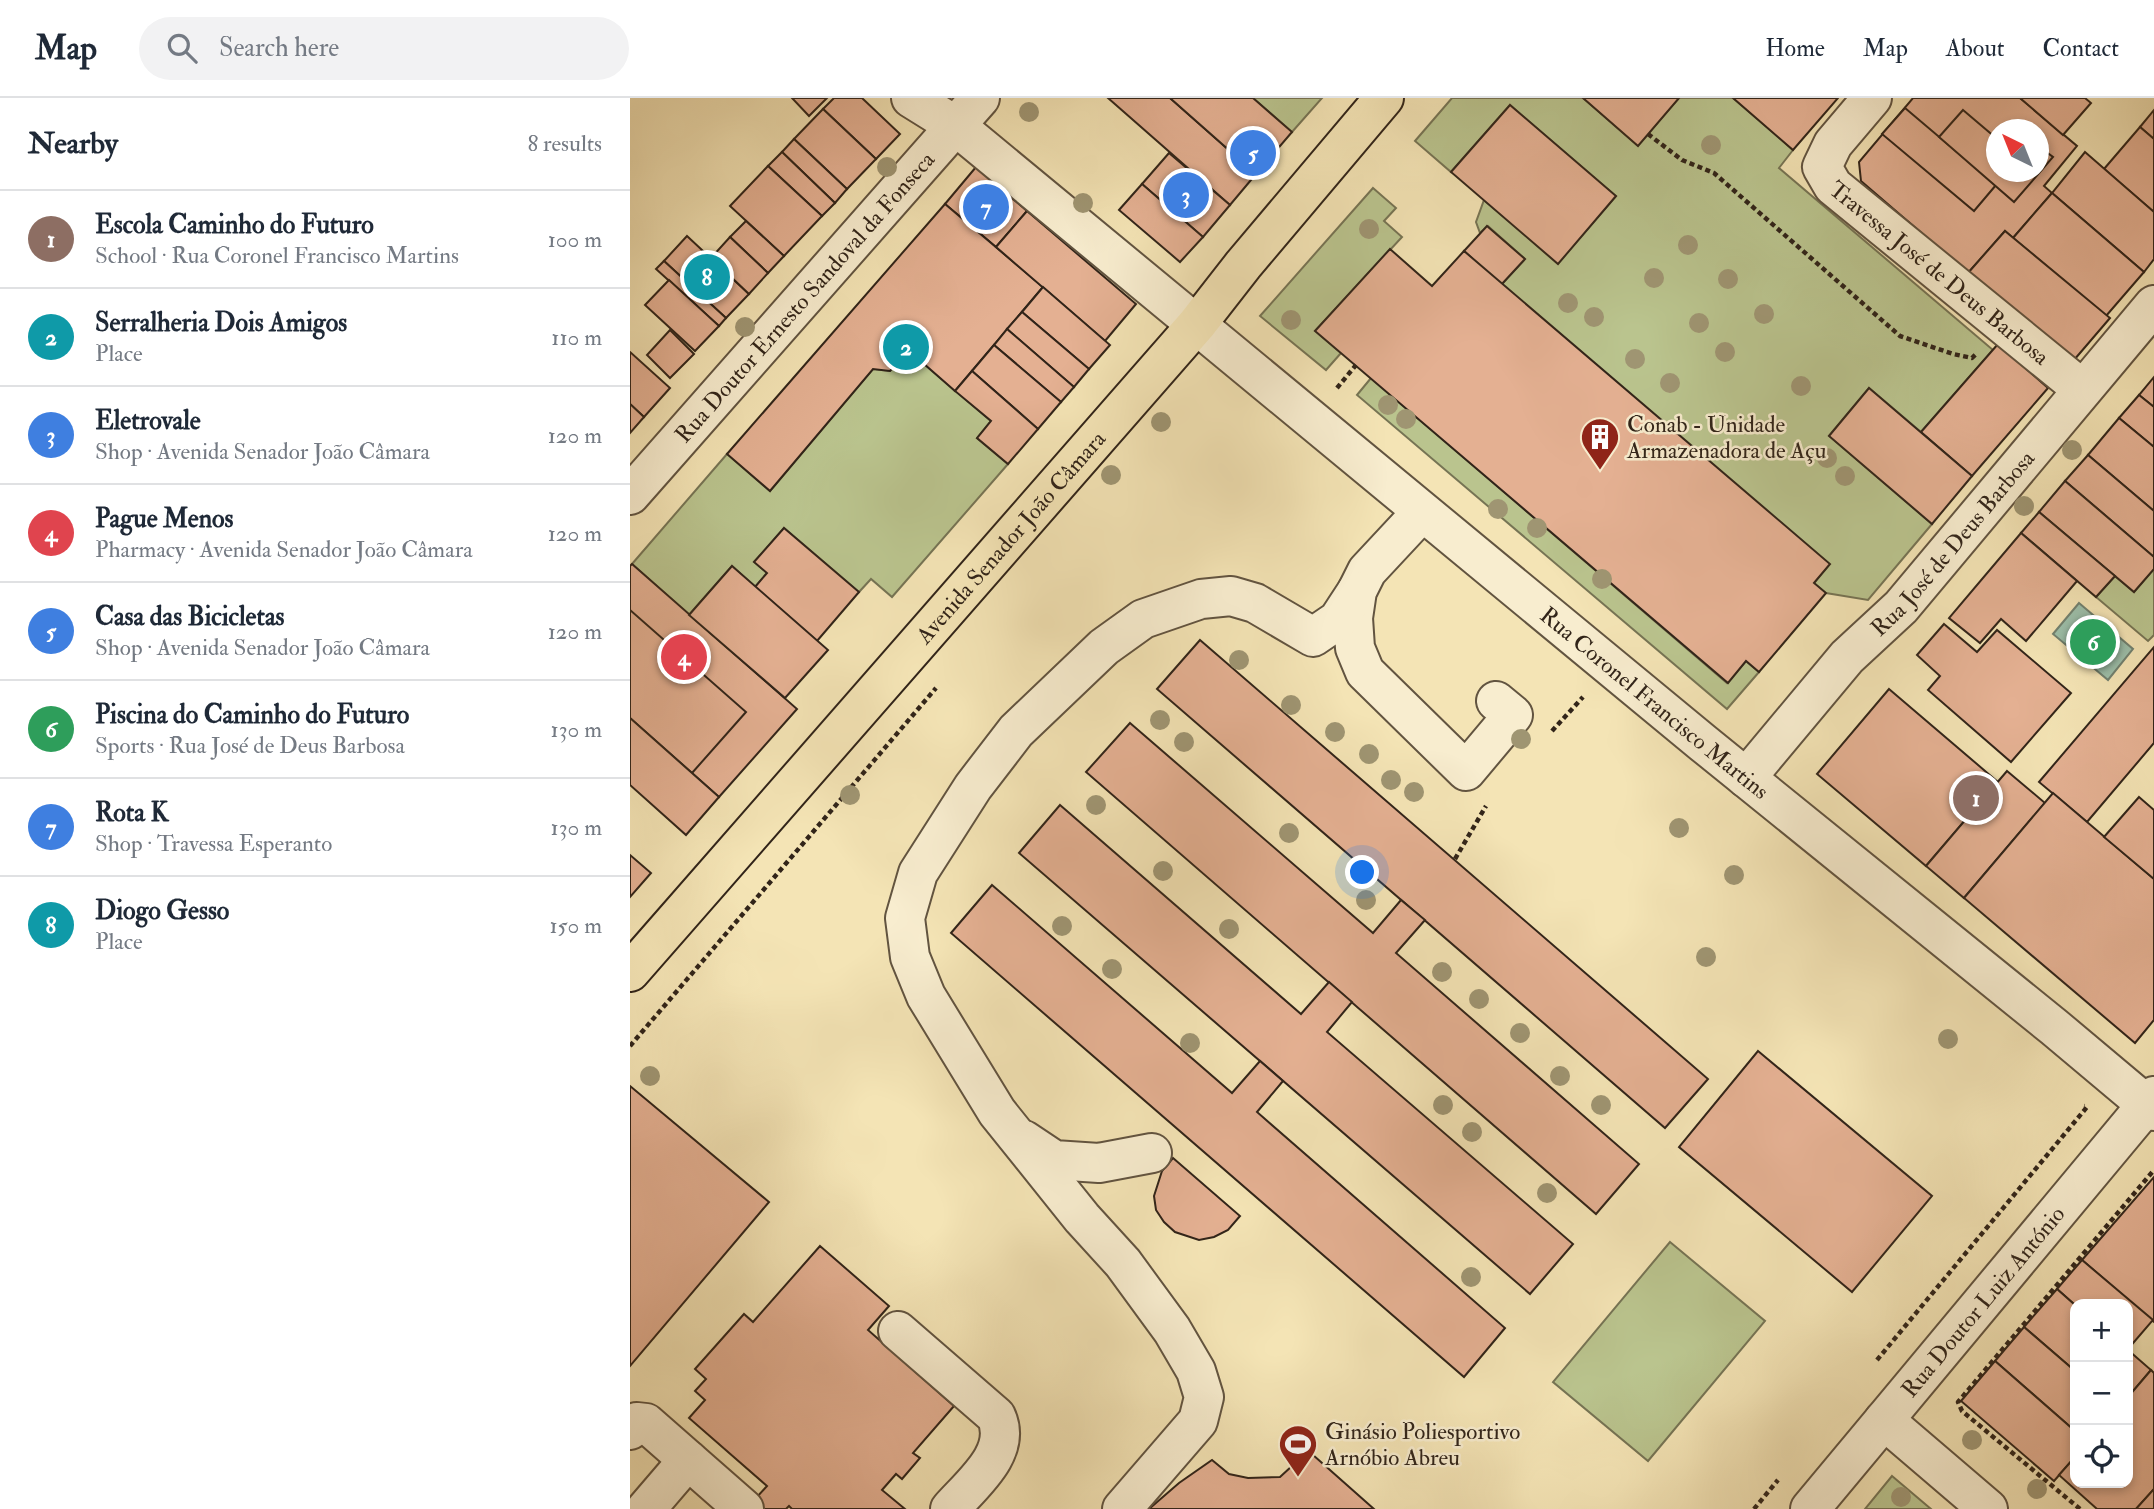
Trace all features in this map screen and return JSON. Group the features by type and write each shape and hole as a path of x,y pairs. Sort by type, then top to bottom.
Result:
{"main road":[{"name":"Avenida Senador João Câmara","path":"630,972 1197,324 1243,265 1384,98"}],"street":[{"name":"Rua Coronel Francisco Martins","path":"911,98 968,112 1156,292 1746,778 2152,1104"},
{"name":"Travessa José de Deus Barbosa","path":"1872,98 1833,144 1822,167 1833,186 2082,389"},
{"name":"Rua Doutor Ernesto Sandoval da Fonseca","path":"630,495 968,112"},
{"name":"Rua José de Deus Barbosa","path":"1746,778 1847,657 1901,607 2154,305"},
{"path":"1122,1509 1198,1421 1204,1397 1196,1371 1157,1309 1123,1263 1082,1218 997,1112 926,996 910,957 905,918 919,873 972,787 1016,731 1104,648 1143,619 1201,599 1231,596 1255,603 1313,637 1338,620 1367,571 1422,512"},
{"path":"1357,591 1353,618 1355,648 1365,673 1466,771 1513,715 1496,701"},
{"name":"Rua Doutor Luiz António","path":"1810,1509 2152,1104"},
{"path":"1014,1133 1054,1160 1098,1163 1152,1153"},
{"path":"898,1331 996,1416 1001,1428 1000,1442 993,1459 950,1509"},
{"path":"1884,1420 1988,1509"},
{"path":"630,1430 637,1422 646,1423 744,1509"},
{"path":"646,1509 688,1460"}],"path":[{"path":"1648,134 1682,160 1714,173 1900,337 1972,358 1980,351"},
{"path":"1337,388 1356,365"},
{"path":"630,1046 938,686"},
{"path":"1583,696 1593,705"},
{"path":"1877,1361 2087,1107 2076,1099"},
{"path":"2080,1509 1962,1411 1958,1402 2154,1170"},
{"path":"1754,1509 1780,1477"}],"shaded area":[{"path":"1253,98 1322,98 1292,132"},
{"path":"1452,98 1583,98 1638,145 1679,98 1733,98 1793,150 1779,168 1993,350 1921,432 1869,388 1829,436 1932,524 1868,600 1826,593 1814,583 1829,564 1501,285 1525,259 1488,226 1480,233 1476,222 1484,200 1558,263 1616,196 1510,105 1451,172 1415,141"},
{"path":"1373,188 1396,208 1384,221 1402,237 1315,331 1341,353 1326,370 1260,316"},
{"path":"908,350 991,421 977,438 1008,464 892,597 871,579 859,592 784,528 754,562 767,573 755,587 732,566 689,615 632,564 727,454 770,491 873,369 890,371"},
{"path":"1371,378 1727,683 1746,661 1759,672 1727,709 1357,395"},
{"path":"2154,569 2154,635 2148,641 2096,597 2115,576 2134,592"},
{"path":"2079,603 2133,649 2108,680 2053,634"},
{"path":"1670,1242 1765,1321 1648,1461 1553,1382"},
{"path":"1892,1476 1931,1509 1865,1509"}],"building":[{"path":"792,98 827,98 809,116"},
{"path":"834,98 862,98 900,134 876,159 823,109"},
{"path":"1108,98 1170,98 1256,174 1230,205"},
{"path":"1170,98 1253,98 1292,132 1256,174"},
{"path":"1583,98 1679,98 1638,146"},
{"path":"1733,98 1838,98 1793,150"},
{"path":"1913,98 2020,98 2045,119 1986,119 1986,182 2047,182 2044,186 2052,193 2013,238 2005,231 1968,273 1861,181 1859,162"},
{"path":"2020,98 2085,98 2091,103 2063,135 2049,123 2049,119 2044,119"},
{"path":"1510,105 1616,196 1558,264 1451,172"},
{"path":"1905,108 1986,177 1986,182 1996,185 1974,211 1882,134"},
{"path":"823,109 876,159 847,189 794,139"},
{"path":"1963,110 1986,130 1986,178 1939,137"},
{"path":"2154,110 2154,139 2140,127"},
{"path":"2049,122 2077,146 2049,180"},
{"path":"2140,127 2154,139 2154,212 2104,169"},
{"path":"794,139 847,189 835,203 782,152"},
{"path":"782,152 835,203 822,216 768,166"},
{"path":"2085,152 2154,212 2154,259 2144,272 2052,193"},
{"path":"1169,153 1230,205 1203,237 1142,184"},
{"path":"768,166 822,216 784,256 730,206"},
{"path":"976,167 1027,211 996,247 945,204"},
{"path":"1991,182 2031,182 2014,202"},
{"path":"1142,184 1203,237 1180,262 1119,210"},
{"path":"2052,193 2144,272 2106,316 2013,238"},
{"path":"945,204 1043,287 955,391 908,350 890,371 873,369 770,491 727,454"},
{"path":"1027,211 1136,304 1105,341 996,247"},
{"path":"746,221 784,256 768,273 730,237"},
{"path":"1487,226 1525,259 1501,285 1464,251"},
{"path":"2005,231 2110,318 2074,360 1968,273"},
{"path":"687,236 749,294 726,318 664,261"},
{"path":"730,237 768,273 749,294 711,258"},
{"name":"Conab - Unidade Armazenadora de Açu","path":"1390,249 1432,286 1464,251 1830,564 1814,583 1826,593 1759,672 1746,661 1728,683 1315,331"},
{"path":"664,261 726,318 719,326 656,269"},
{"path":"669,280 719,326 695,351 645,305"},
{"path":"1043,287 1110,345 1089,369 1022,312"},
{"path":"1022,312 1089,369 1074,387 1007,329"},
{"path":"1007,329 1074,387 1061,402 994,345"},
{"path":"670,330 694,354 670,378 647,355"},
{"path":"1998,344 2048,388 1972,476 1921,432"},
{"path":"994,345 1061,402 1038,429 972,371"},
{"path":"630,352 670,388 644,417 630,404"},
{"path":"972,371 1038,429 1008,464 977,438 991,421 955,391"},
{"path":"2154,377 2154,407 2139,395"},
{"path":"1869,388 1972,476 1932,524 1829,436"},
{"path":"2139,395 2154,407 2154,447 2119,418"},
{"path":"630,404 644,417 630,433"},
{"path":"2119,418 2154,447 2154,511 2088,455"},
{"path":"2088,455 2154,511 2154,557 2065,481"},
{"path":"2065,481 2154,557 2154,569 2134,592 2039,512"},
{"path":"2039,512 2115,576 2096,597 2021,533"},
{"path":"784,528 859,592 817,641 755,587 767,573 754,562"},
{"path":"2021,533 2077,581 2026,641 2001,619 1980,643 1949,618"},
{"path":"632,564 797,709 719,797 630,718"},
{"path":"732,566 828,650 785,698 689,615"},
{"path":"630,610 746,712 692,773 630,718"},
{"path":"1944,624 1977,652 1997,630 2071,693 2011,762 1928,690 1940,676 1917,655"},
{"path":"1200,640 1708,1079 1665,1128 1157,689"},
{"path":"2154,647 2154,743 2087,822 2039,782"},
{"path":"1889,689 1998,782 1926,866 1817,774"},
{"path":"630,718 719,797 686,835 630,785"},
{"path":"1130,723 1373,933 1401,900 1425,920 1396,953 1639,1164 1596,1214 1086,772"},
{"path":"2007,771 2045,803 1964,898 1926,866"},
{"path":"2053,793 2154,879 2154,1020 2135,1043 1964,898"},
{"path":"2139,797 2154,810 2154,879 2104,837"},
{"path":"1060,805 1301,1014 1329,982 1352,1002 1327,1032 1573,1244 1530,1294 1019,853"},
{"path":"630,855 651,873 630,897"},
{"path":"992,885 1232,1093 1260,1061 1283,1081 1257,1112 1505,1328 1464,1377 951,933"},
{"path":"1758,1051 1932,1196 1852,1292 1679,1147"},
{"path":"630,1086 769,1202 630,1366"},
{"path":"1173,1158 1240,1216 1228,1230 1199,1240 1175,1232 1164,1222 1156,1210 1154,1196 1162,1171"},
{"path":"2154,1177 2154,1322 2133,1304 2133,1299 2127,1299 2082,1260"},
{"path":"820,1246 889,1306 868,1330 954,1406 913,1453 920,1458 902,1479 896,1474 882,1490 905,1509 792,1509 789,1506 786,1509 746,1509 767,1486 689,1418 705,1400 695,1391 706,1379 695,1369 744,1314 753,1322"},
{"path":"2082,1260 2128,1299 2070,1301 2057,1289"},
{"path":"2057,1289 2070,1301 2070,1367 2024,1327"},
{"path":"2133,1303 2153,1320 2133,1343"},
{"path":"2024,1327 2070,1367 2070,1427 1995,1361"},
{"path":"2133,1354 2151,1370 2133,1391"},
{"path":"1995,1361 2070,1427 2070,1463 2054,1481 1961,1401"},
{"path":"2151,1370 2154,1373 2154,1489 2136,1509 2097,1509 2074,1488 2133,1488 2133,1391"},
{"name":"Ginásio Poliesportivo Arnóbio Abreu","path":"1304,1447 1374,1509 1149,1509 1179,1483 1212,1460 1229,1474 1248,1478 1280,1477 1293,1465"},
{"path":"2070,1463 2070,1485 2059,1475"},
{"path":"2154,1489 2154,1509 2136,1509"}],"place":[{"name":"Casa das Bicicletas","path":"1253,153"},
{"name":"Eletrovale","path":"1186,195"},
{"name":"Rota K","path":"986,207"},
{"name":"Diogo Gesso","path":"707,277"},
{"name":"Serralheria Dois Amigos","path":"906,347"},
{"name":"Conab - Unidade Armazenadora de Açu","path":"1600,471"},
{"name":"Piscina do Caminho do Futuro","path":"2093,642"},
{"name":"Pague Menos","path":"684,657"},
{"name":"Escola Caminho do Futuro","path":"1976,798"},
{"name":"Ginásio Poliesportivo Arnóbio Abreu","path":"1298,1478"}]}
